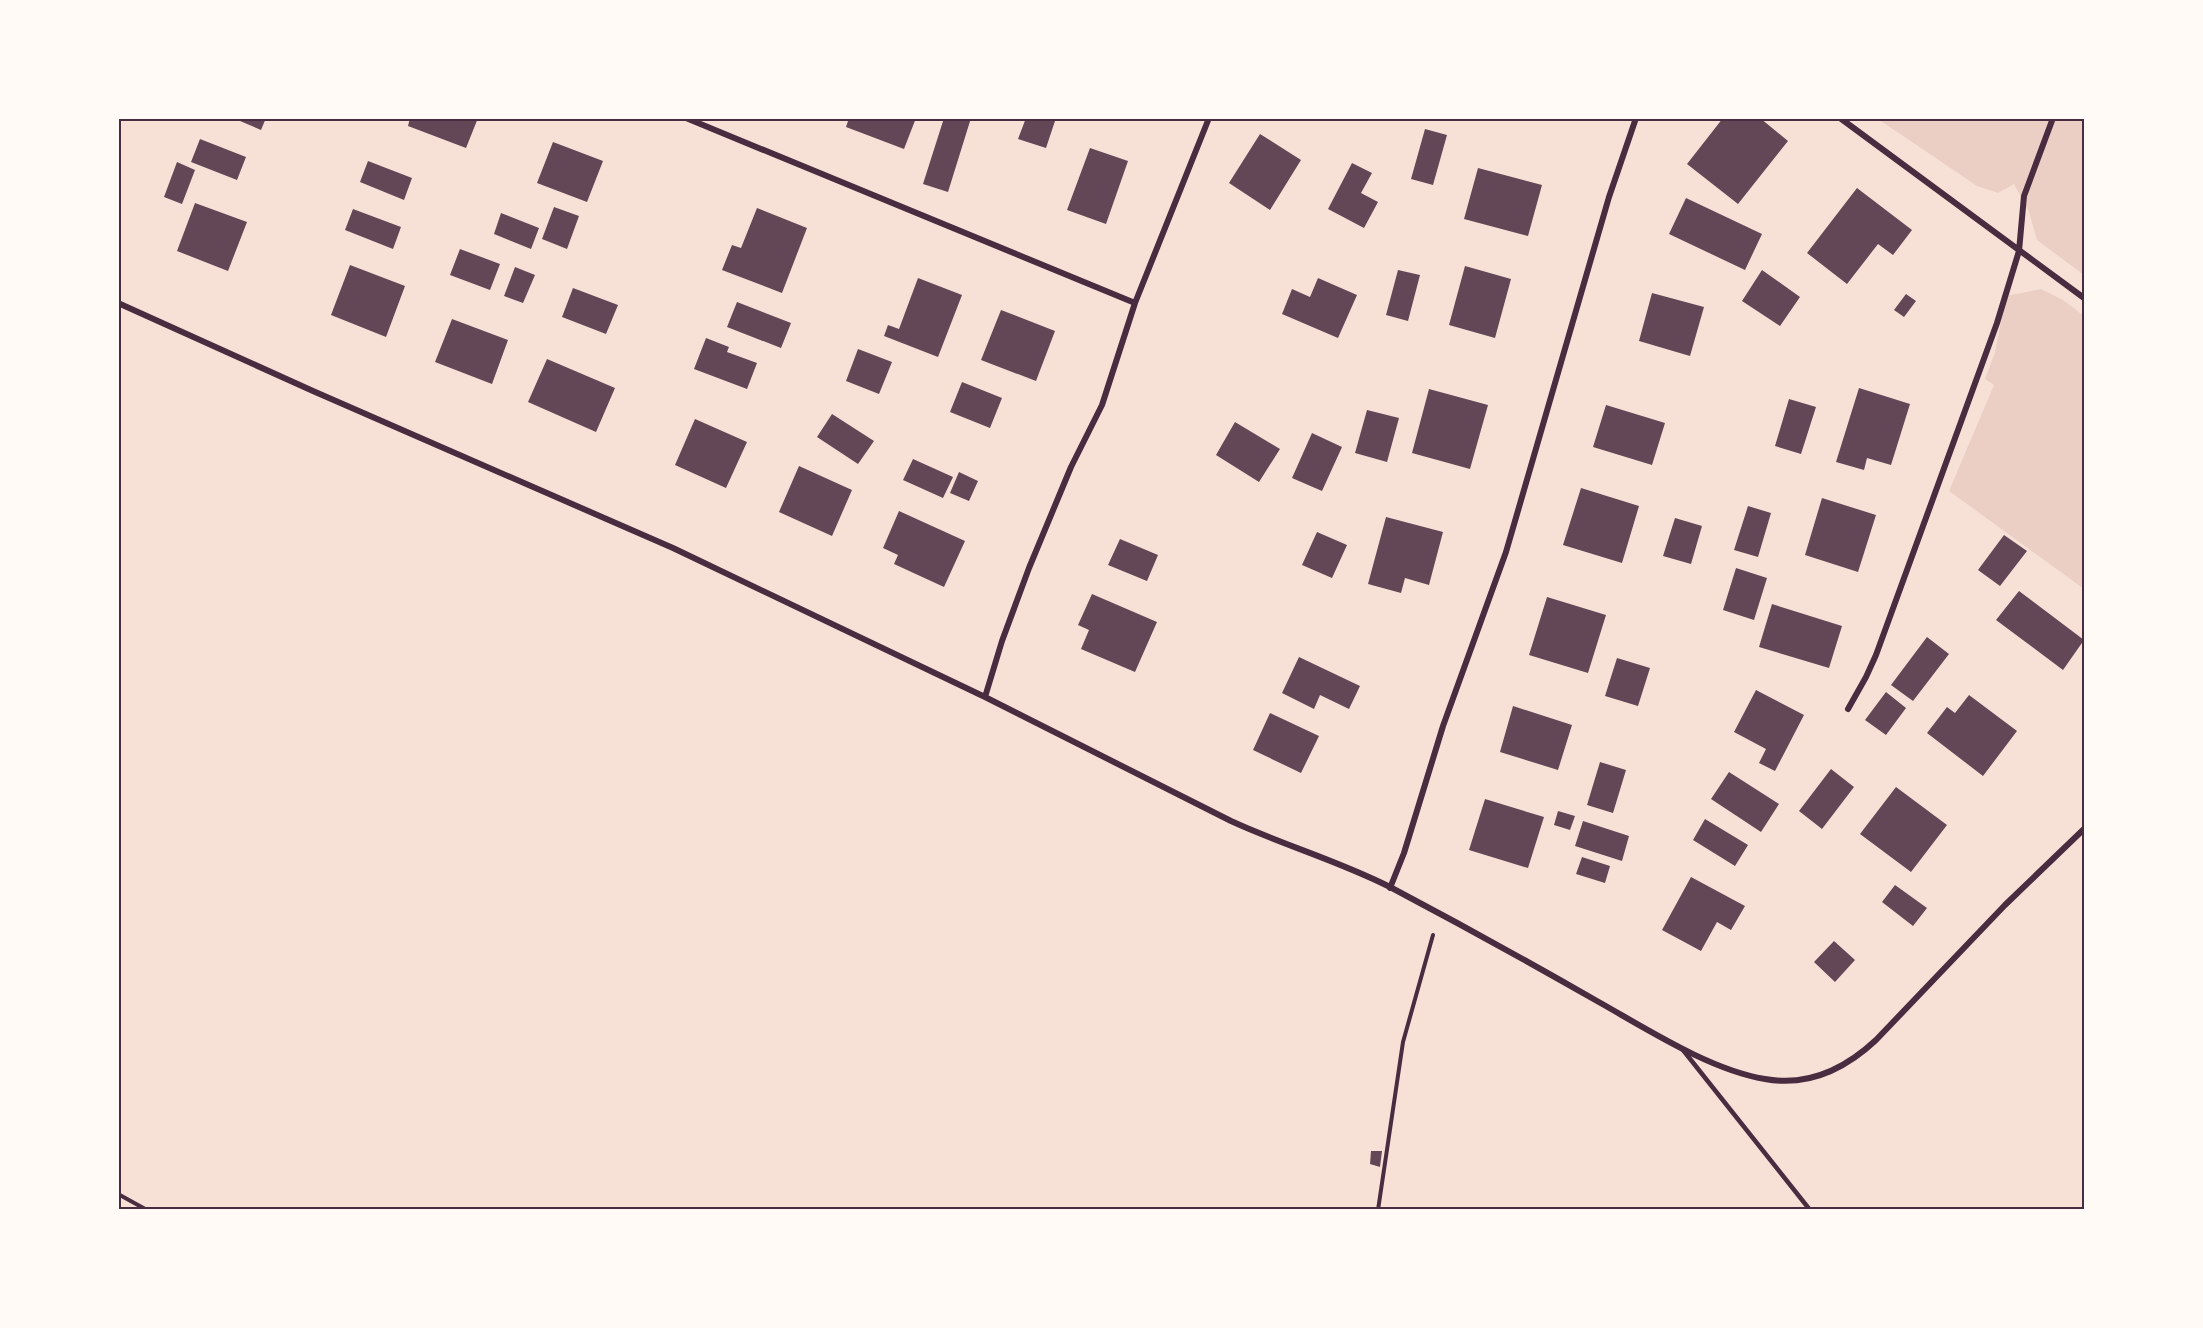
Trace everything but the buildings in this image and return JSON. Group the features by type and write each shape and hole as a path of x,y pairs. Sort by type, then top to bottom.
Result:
{"street":[{"path":"686,118 1135,303"},
{"path":"985,697 1002,641 1029,568 1071,467 1102,405 1135,303 1209,118"},
{"path":"1390,888 1404,853 1443,726 1506,552 1609,197 1636,118"},
{"path":"1840,118 2085,298"},
{"path":"1848,709 1866,677 1889,620 1997,323 2019,251 2024,196 2053,118"},
{"path":"118,303 673,548 985,697 1264,837 1354,870 1680,1046 1738,1073 1766,1080 1794,1081 1817,1077 1838,1069 1860,1055 2005,905 2085,829"}],"lane":[{"path":"1680,1046 1810,1209"}],"path":[{"path":"1378,1209 1403,1042 1439,914"},
{"path":"118,1194 147,1209"}],"shaded area":[{"path":"1878,119 2084,119 2084,275 2037,240 2029,212 2014,184 1998,193 1977,186"},
{"path":"2041,289 2063,300 2084,316 2084,589 1949,491 1994,385 1985,379 1995,352 2006,296"}]}
